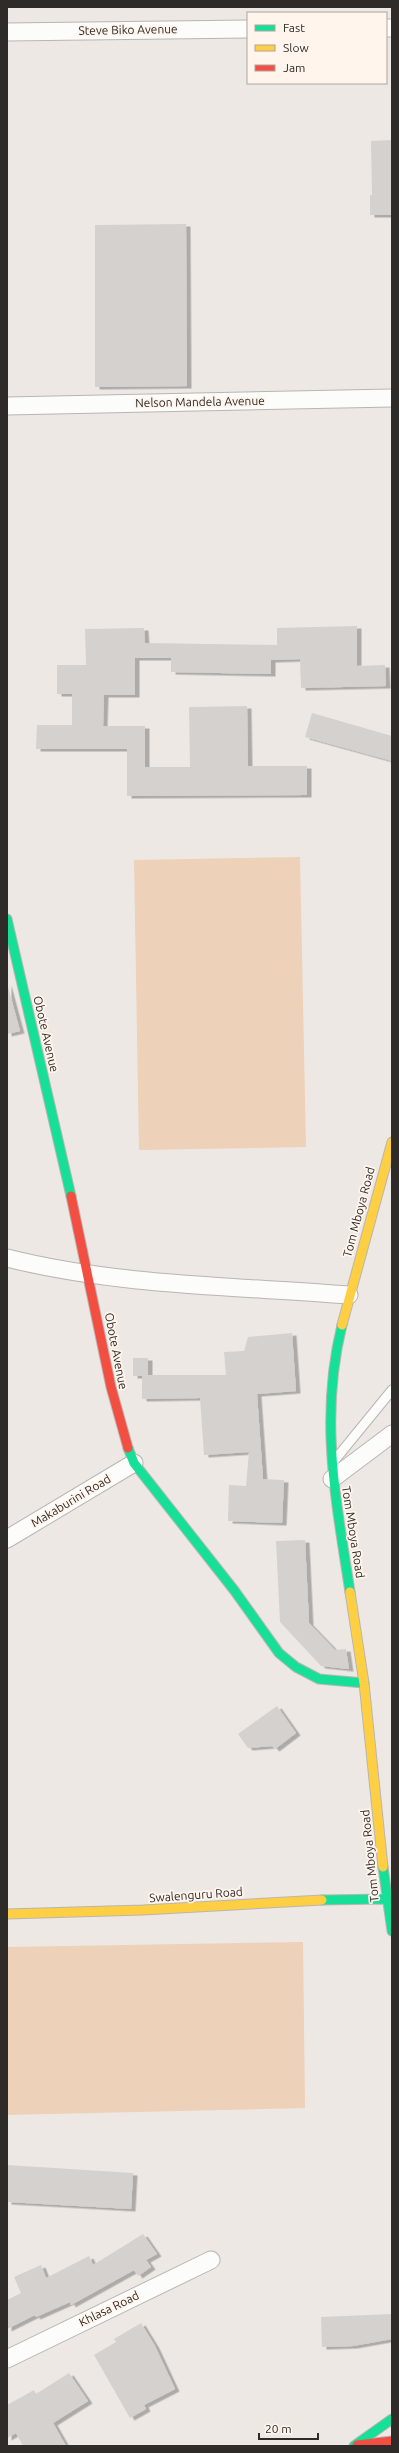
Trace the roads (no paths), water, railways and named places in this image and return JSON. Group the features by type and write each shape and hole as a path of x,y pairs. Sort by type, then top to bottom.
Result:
{"street":[{"name":"Steve Biko Avenue","path":"7,32 247,29"},
{"name":"Nelson Mandela Avenue","path":"7,406 392,398"},
{"name":"Obote Avenue","path":"7,919 89,1274 111,1387 122,1432 134,1463 172,1514 234,1590 279,1653 296,1667 319,1679 364,1683"},
{"name":"Tom Mboya Road","path":"392,1142 339,1336 330,1399 331,1472 364,1683 386,1899 392,1931"},
{"path":"7,1258 45,1268 89,1274 349,1295"},
{"path":"331,1472 392,1434"},
{"name":"Makaburini Road","path":"7,1539 134,1463"},
{"name":"Swalenguru Road","path":"7,1914 143,1910 336,1899 386,1899"},
{"name":"Khlasa Road","path":"7,2359 211,2260"},
{"path":"356,2445 392,2419"},
{"path":"356,2445 392,2442"}],"lane":[{"path":"331,1472 392,1390"}]}
